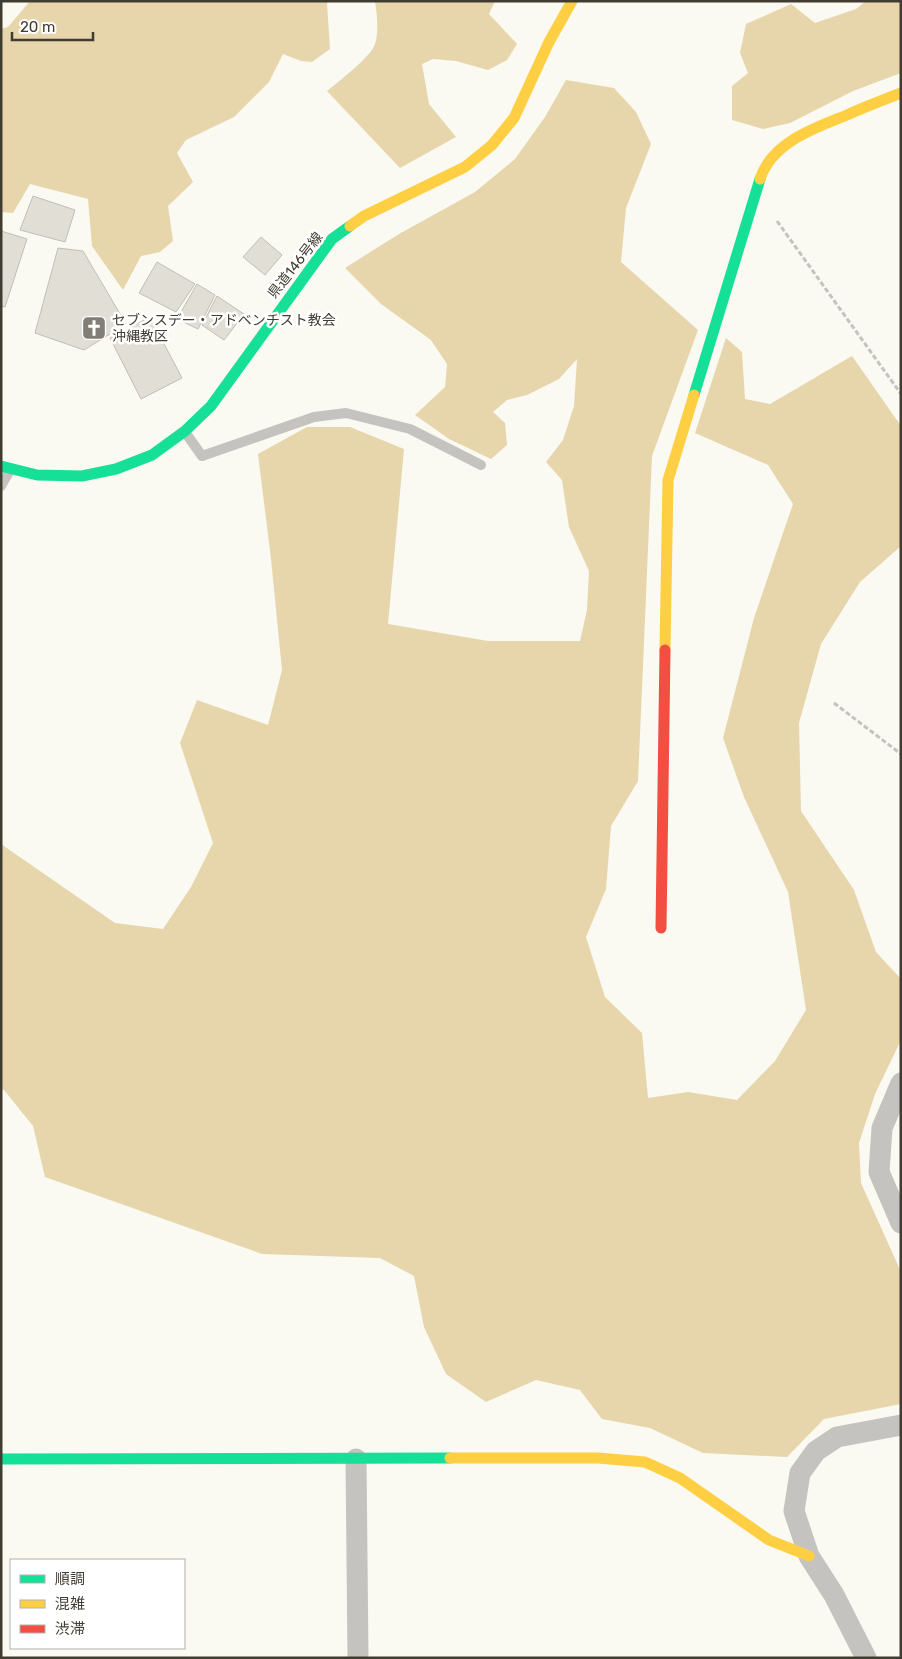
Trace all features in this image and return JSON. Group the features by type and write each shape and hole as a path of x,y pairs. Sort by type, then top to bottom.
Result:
{"street":[{"name":"県道146号線","path":"6,468 37,475 82,476 116,469 152,455 185,431 211,406 332,239 364,216 465,167 492,145 514,118 549,42 572,1"},
{"path":"661,928 668,480 762,174 777,152 806,131 901,93"},
{"path":"901,1083 882,1128 879,1172 901,1223"},
{"path":"866,1658 834,1595 809,1556 794,1511 800,1473 816,1451 837,1437 901,1425"},
{"path":"1,1459 598,1458 646,1462 680,1478 770,1540 809,1556"},
{"path":"356,1459 358,1658"}],"lane":[{"path":"185,431 202,456 314,417 346,413 410,429 481,465"},
{"path":"1,486 6,468"}],"path":[{"path":"756,192 901,394"},
{"path":"834,703 901,754"}],"shaded area":[{"path":"30,1 328,1 330,49 312,62 301,61 283,54 269,82 234,117 186,140 177,153 193,182 168,206 173,241 160,252 141,256 123,290 92,246 88,199 30,184 13,213 1,212 1,29 8,27"},
{"path":"375,1 495,1 489,14 517,44 507,60 488,70 456,61 433,59 422,64 429,104 456,137 400,168 327,91 354,69 367,56 375,44 377,17"},
{"path":"866,1 901,1 901,73 853,91 790,123 763,129 732,120 732,86 748,73 740,53 746,24 791,4 815,23 856,9"},
{"path":"566,80 614,88 636,112 651,144 626,208 621,262 698,330 652,456 638,781 611,826 606,889 586,937 605,997 642,1033 648,1098 688,1092 737,1100 775,1061 806,1010 788,892 744,797 723,738 754,618 793,504 768,465 695,433 726,338 742,352 745,399 770,404 852,356 901,426 901,546 860,582 821,644 799,723 801,811 854,890 876,952 901,979 901,1040 875,1094 859,1143 861,1183 901,1272 901,1404 824,1419 787,1457 703,1453 650,1428 602,1419 580,1390 536,1380 486,1402 446,1374 424,1327 414,1276 380,1258 262,1254 45,1177 33,1126 1,1088 1,844 115,923 163,929 191,887 213,843 180,743 197,700 268,725 282,670 258,454 307,427 350,427 404,449 388,624 488,641 580,641 587,610 589,571 569,527 562,480 546,462 563,440 574,406 577,359 559,379 527,395 507,400 493,412 505,423 507,445 491,459 449,439 415,415 445,387 447,364 431,340 381,304 345,268 399,234 475,192 515,159 545,117"}],"building":[{"path":"33,196 75,210 65,242 20,230"},
{"path":"1,231 27,239 5,307 1,306"},
{"path":"261,237 282,255 265,275 243,257"},
{"path":"58,248 83,251 126,324 84,350 35,333"},
{"path":"157,262 195,284 176,312 139,293"},
{"path":"197,284 215,295 198,329 177,319"},
{"path":"217,296 244,314 224,340 202,325"},
{"path":"150,317 182,378 141,399 110,338"}],"traffic: fast":[{"path":"694,395 760,179"},
{"path":"1,466 37,475 82,476 116,469 152,455 185,431 211,406 332,239 350,226"},
{"path":"1,1459 450,1458"}],"traffic: slow":[{"path":"350,226 364,216 465,167 492,145 514,118 549,42 572,1"},
{"path":"760,179 774,155 796,138 822,125 901,93"},
{"path":"665,650 668,480 694,395"},
{"path":"450,1458 598,1458 645,1462 680,1478 769,1540 809,1556"}],"traffic: jam":[{"path":"661,928 665,650"}],"place":[{"name":"セブンスデー・アドベンチスト教会 沖縄教区","path":"94,328"}]}
